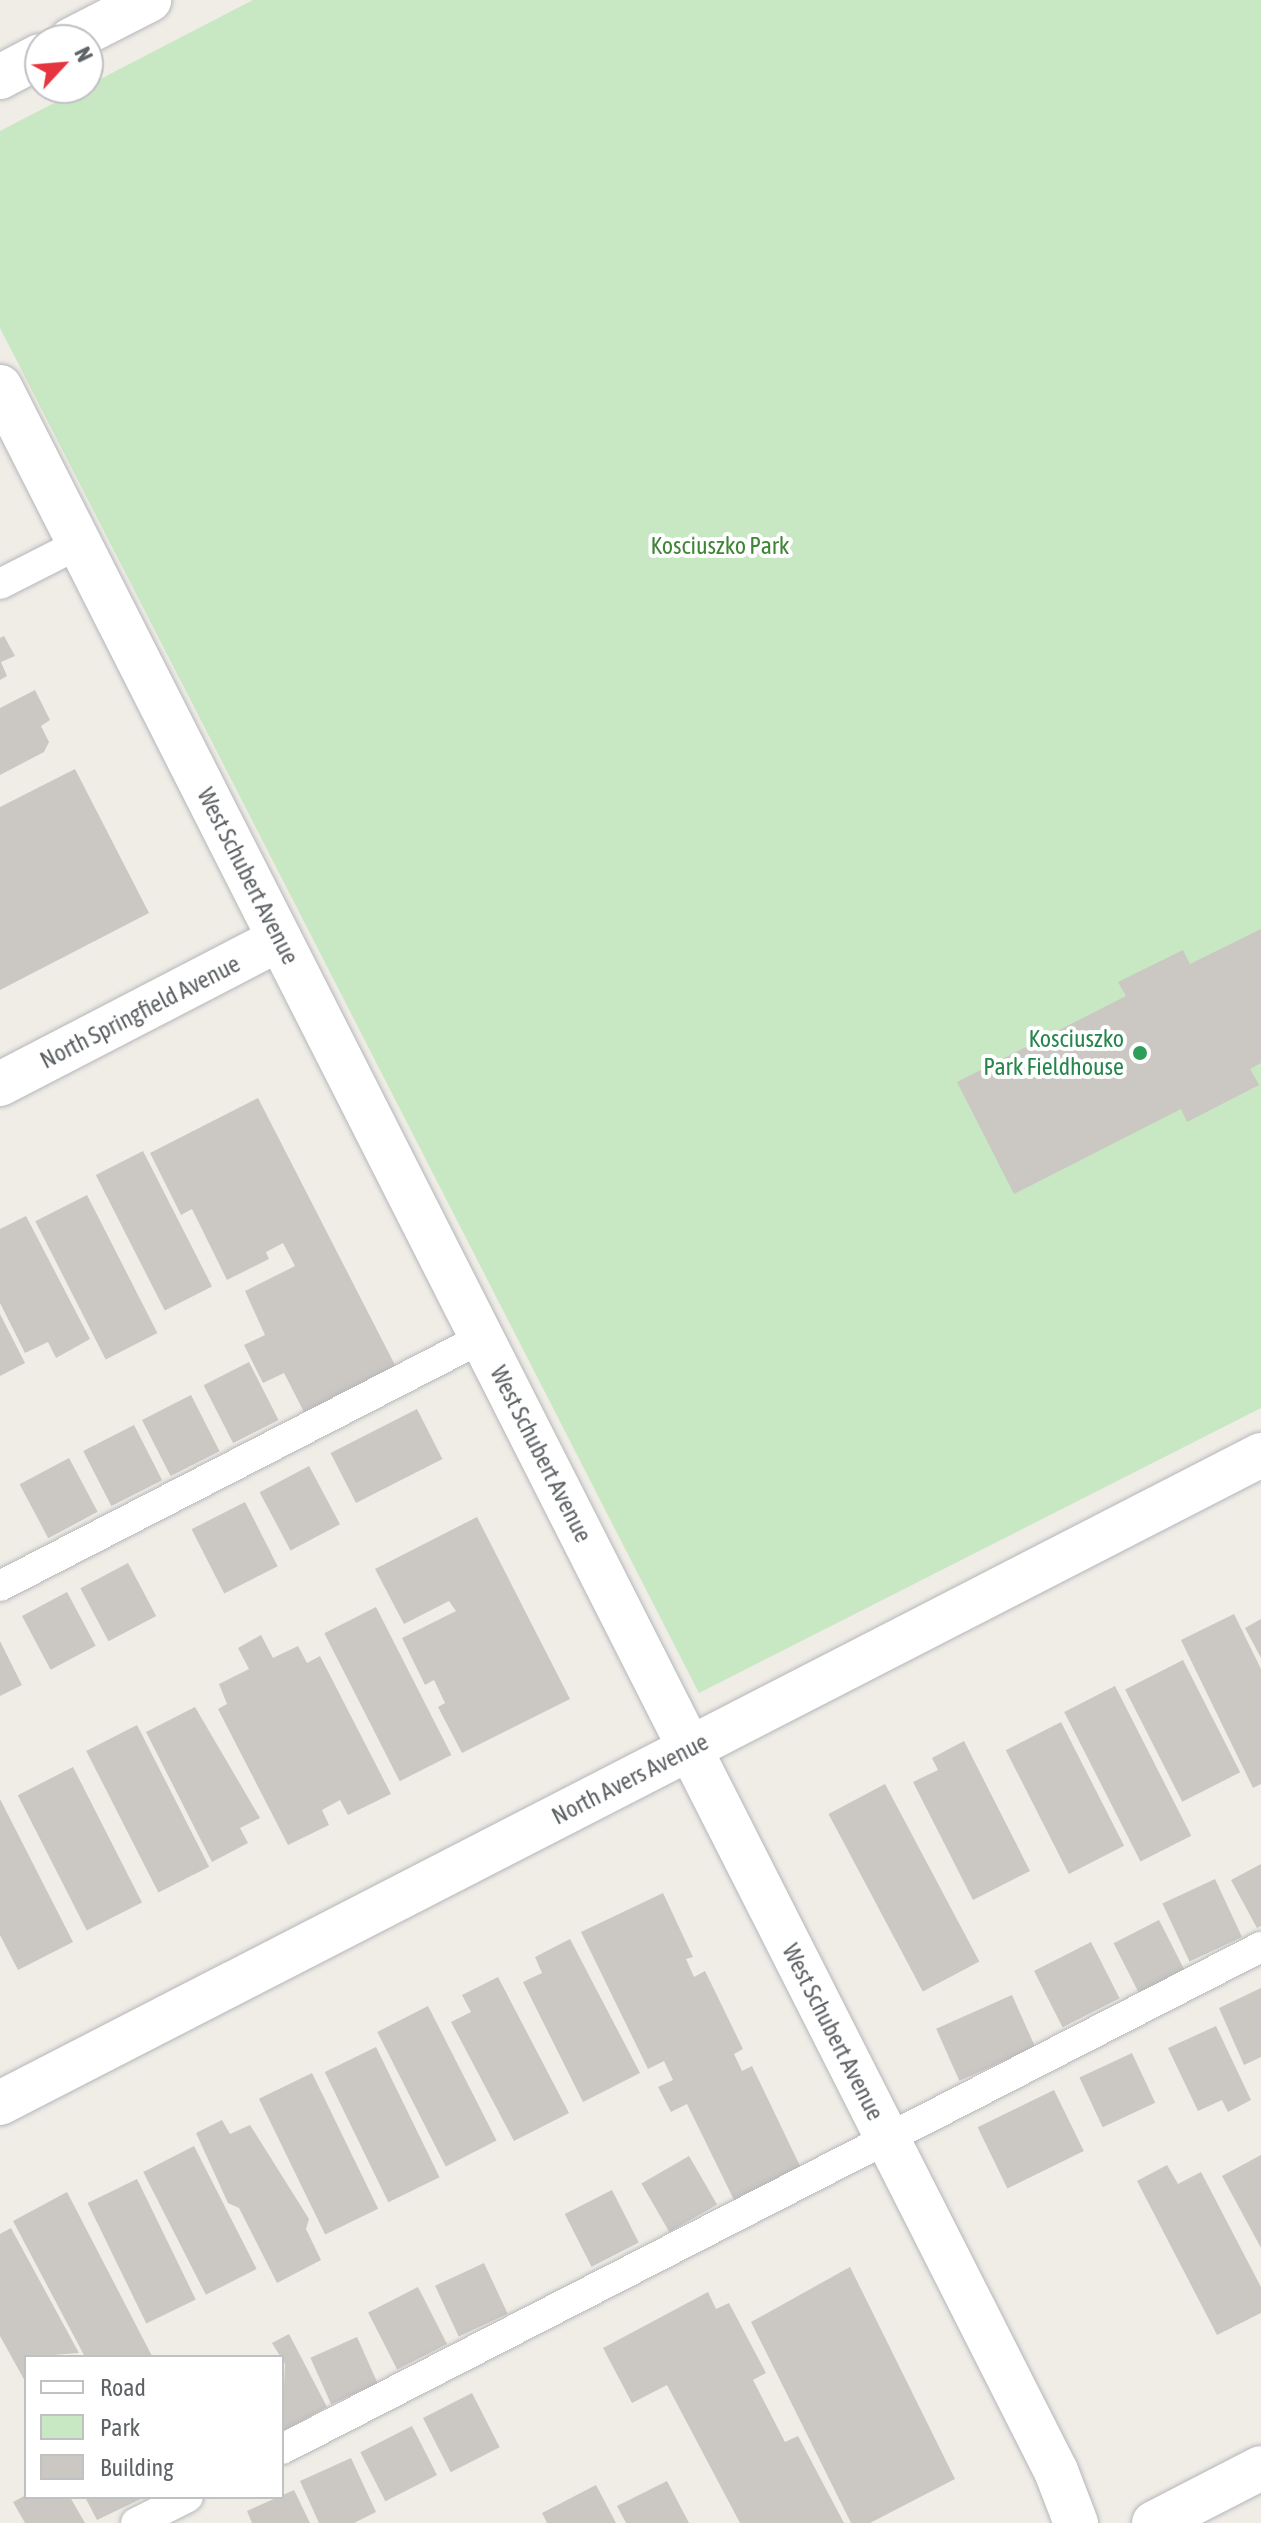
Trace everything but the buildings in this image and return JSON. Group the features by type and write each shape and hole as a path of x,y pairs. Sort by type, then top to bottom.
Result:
{"street":[{"path":"102,24 149,0"},
{"path":"0,77 24,64"},
{"name":"West Schubert Avenue","path":"0,387 1056,2471 1076,2523"},
{"name":"North Springfield Avenue","path":"0,1084 280,939"},
{"name":"North Avers Avenue","path":"0,2103 1261,1455"},
{"path":"1154,2523 1261,2468"}],"lane":[{"path":"0,584 79,544"},
{"path":"0,1586 482,1338"},
{"path":"284,2448 888,2142 1261,1947"},
{"path":"136,2523 184,2499"}],"green space":[{"name":"Kosciuszko Park","path":"253,0 1261,0 1261,1408 699,1693 0,328 0,131 52,104 104,104 104,77"}],"place":[{"name":"Kosciuszko Park Fieldhouse","path":"1140,1053"}]}
